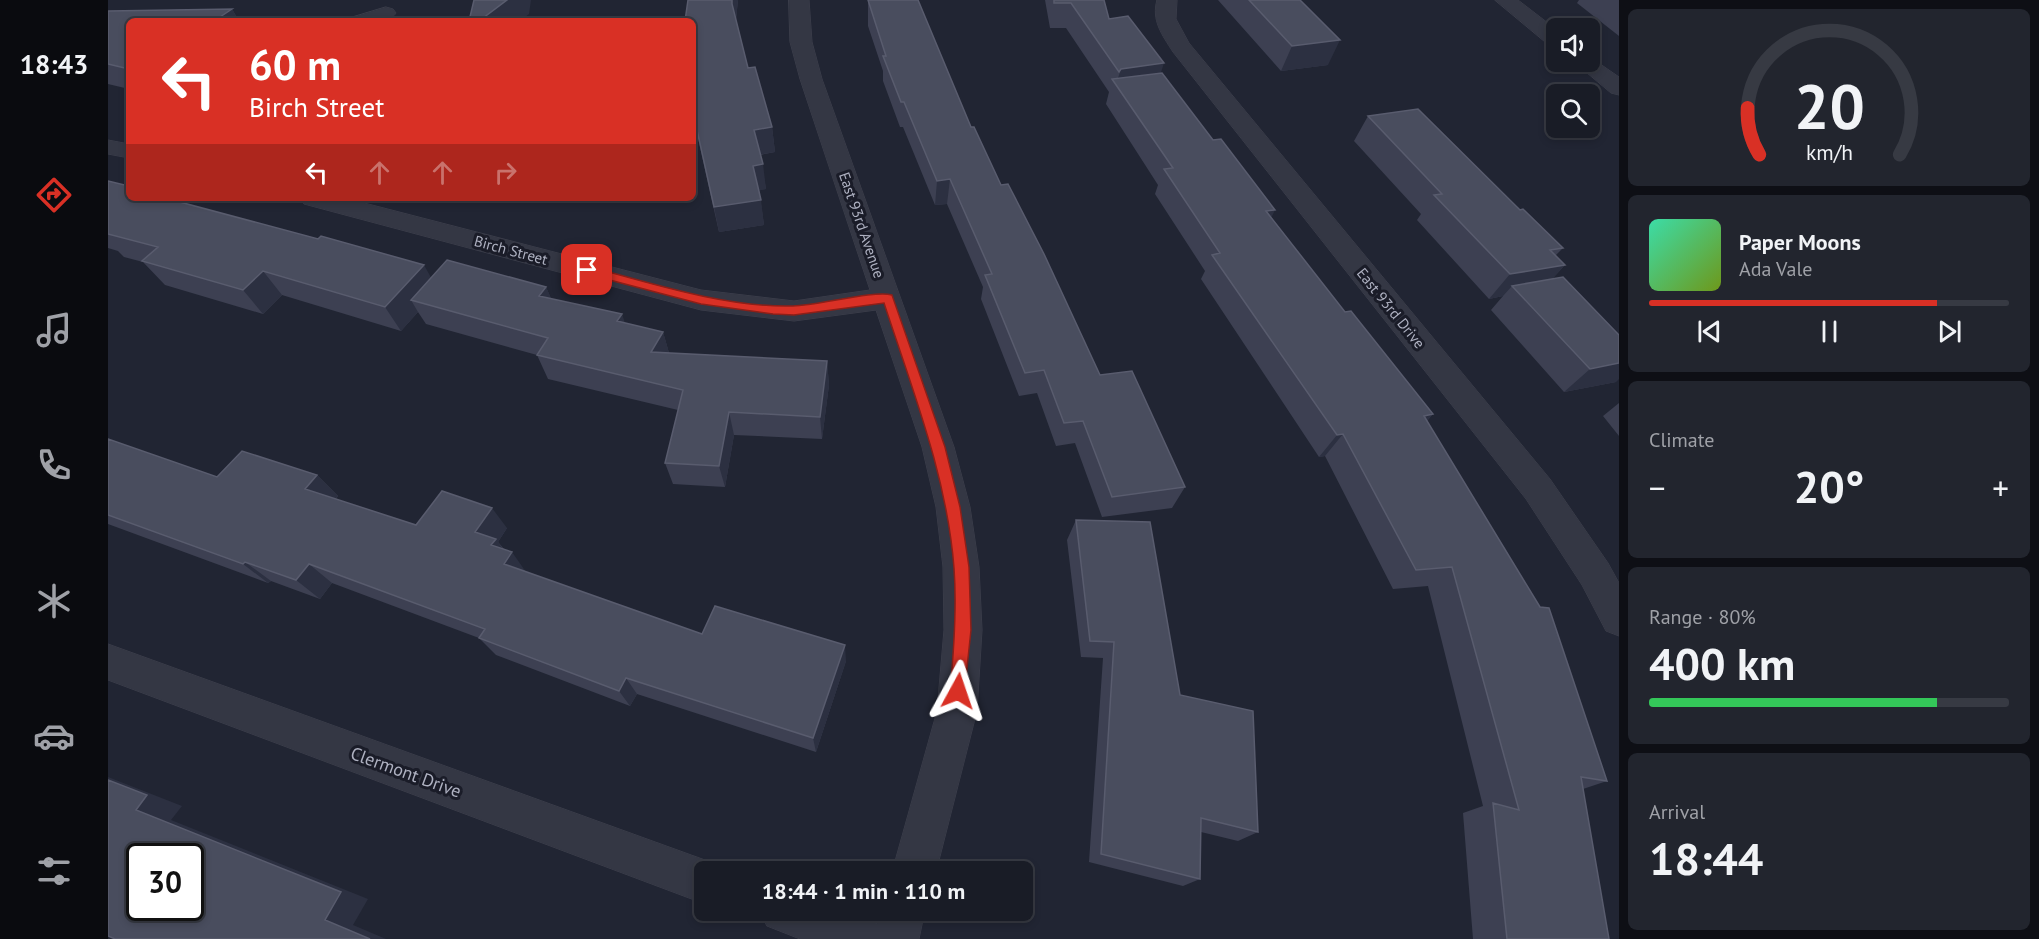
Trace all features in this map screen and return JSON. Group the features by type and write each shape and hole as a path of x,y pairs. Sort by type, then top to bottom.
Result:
{"street":[{"name":"East 93rd Avenue","path":"799,0 801,42 811,79 938,447 953,507 961,567 963,630 957,711 917,861"},
{"name":"East 93rd Drive","path":"1167,0 1165,14 1167,25 1181,47 1538,489 1595,574 1619,619"},
{"path":"1505,0 1546,32"},
{"path":"370,18 386,13"},
{"path":"1598,72 1619,88"},
{"path":"108,147 126,150"},
{"name":"Birch Street","path":"324,201 701,300 794,310 888,298"},
{"name":"Clermont Drive","path":"108,662 694,878"},
{"path":"812,921 860,939"},
{"path":"896,939 900,921"}],"building":[{"path":"474,0 507,0 483,18 470,18"},
{"path":"688,0 732,0 748,68 755,67 772,127 754,130 763,164 753,166 761,200 714,207 696,126 696,18 685,18"},
{"path":"868,0 918,0 971,127 974,127 1001,185 1008,184 1044,254 1100,375 1132,371 1185,487 1112,497 1083,421 1064,423 1044,370 1025,373 985,275 992,274 950,179 937,181 904,102 901,102 883,56 886,56"},
{"path":"1054,0 1104,0 1109,19 1128,16 1164,63 1121,69 1119,72 1071,3 1054,3"},
{"path":"1249,0 1300,0 1340,40 1292,46"},
{"path":"232,9 218,18 126,18 126,68 108,64 108,11"},
{"path":"1162,73 1213,140 1221,139 1275,210 1266,211 1345,312 1351,311 1433,414 1424,416 1540,607 1549,608 1607,781 1581,777 1609,939 1507,939 1493,803 1519,810 1452,567 1416,570 1343,434 1337,435 1212,255 1220,253 1164,169 1173,168 1112,79"},
{"path":"1418,109 1520,210 1523,209 1563,248 1550,250 1565,265 1510,274 1434,195 1442,194 1368,116"},
{"path":"108,181 126,185 126,201 181,201 318,239 321,236 424,265 385,307 263,271 243,290 142,261 158,247 108,234"},
{"path":"447,260 546,287 539,296 622,314 617,321 663,332 651,352 827,361 820,417 729,412 719,466 665,463 683,390 537,355 548,338 411,300"},
{"path":"1563,277 1619,335 1619,363 1590,369 1512,286"},
{"path":"108,439 217,477 242,451 317,475 305,489 416,525 442,491 492,508 475,532 496,539 491,545 512,552 504,564 702,634 715,606 845,645 813,738 626,678 619,691 479,638 485,629 309,564 296,580 245,562 243,564 108,515"},
{"path":"1076,520 1150,522 1180,695 1253,711 1258,832 1201,818 1200,879 1101,854 1114,642 1090,641"},
{"path":"108,780 147,795 136,810 341,892 325,920 370,939 115,939 108,936"}],"route":[{"path":"587,270 701,300 773,310 794,310 888,298 938,447 953,507 961,567 963,630 958,691"}]}
